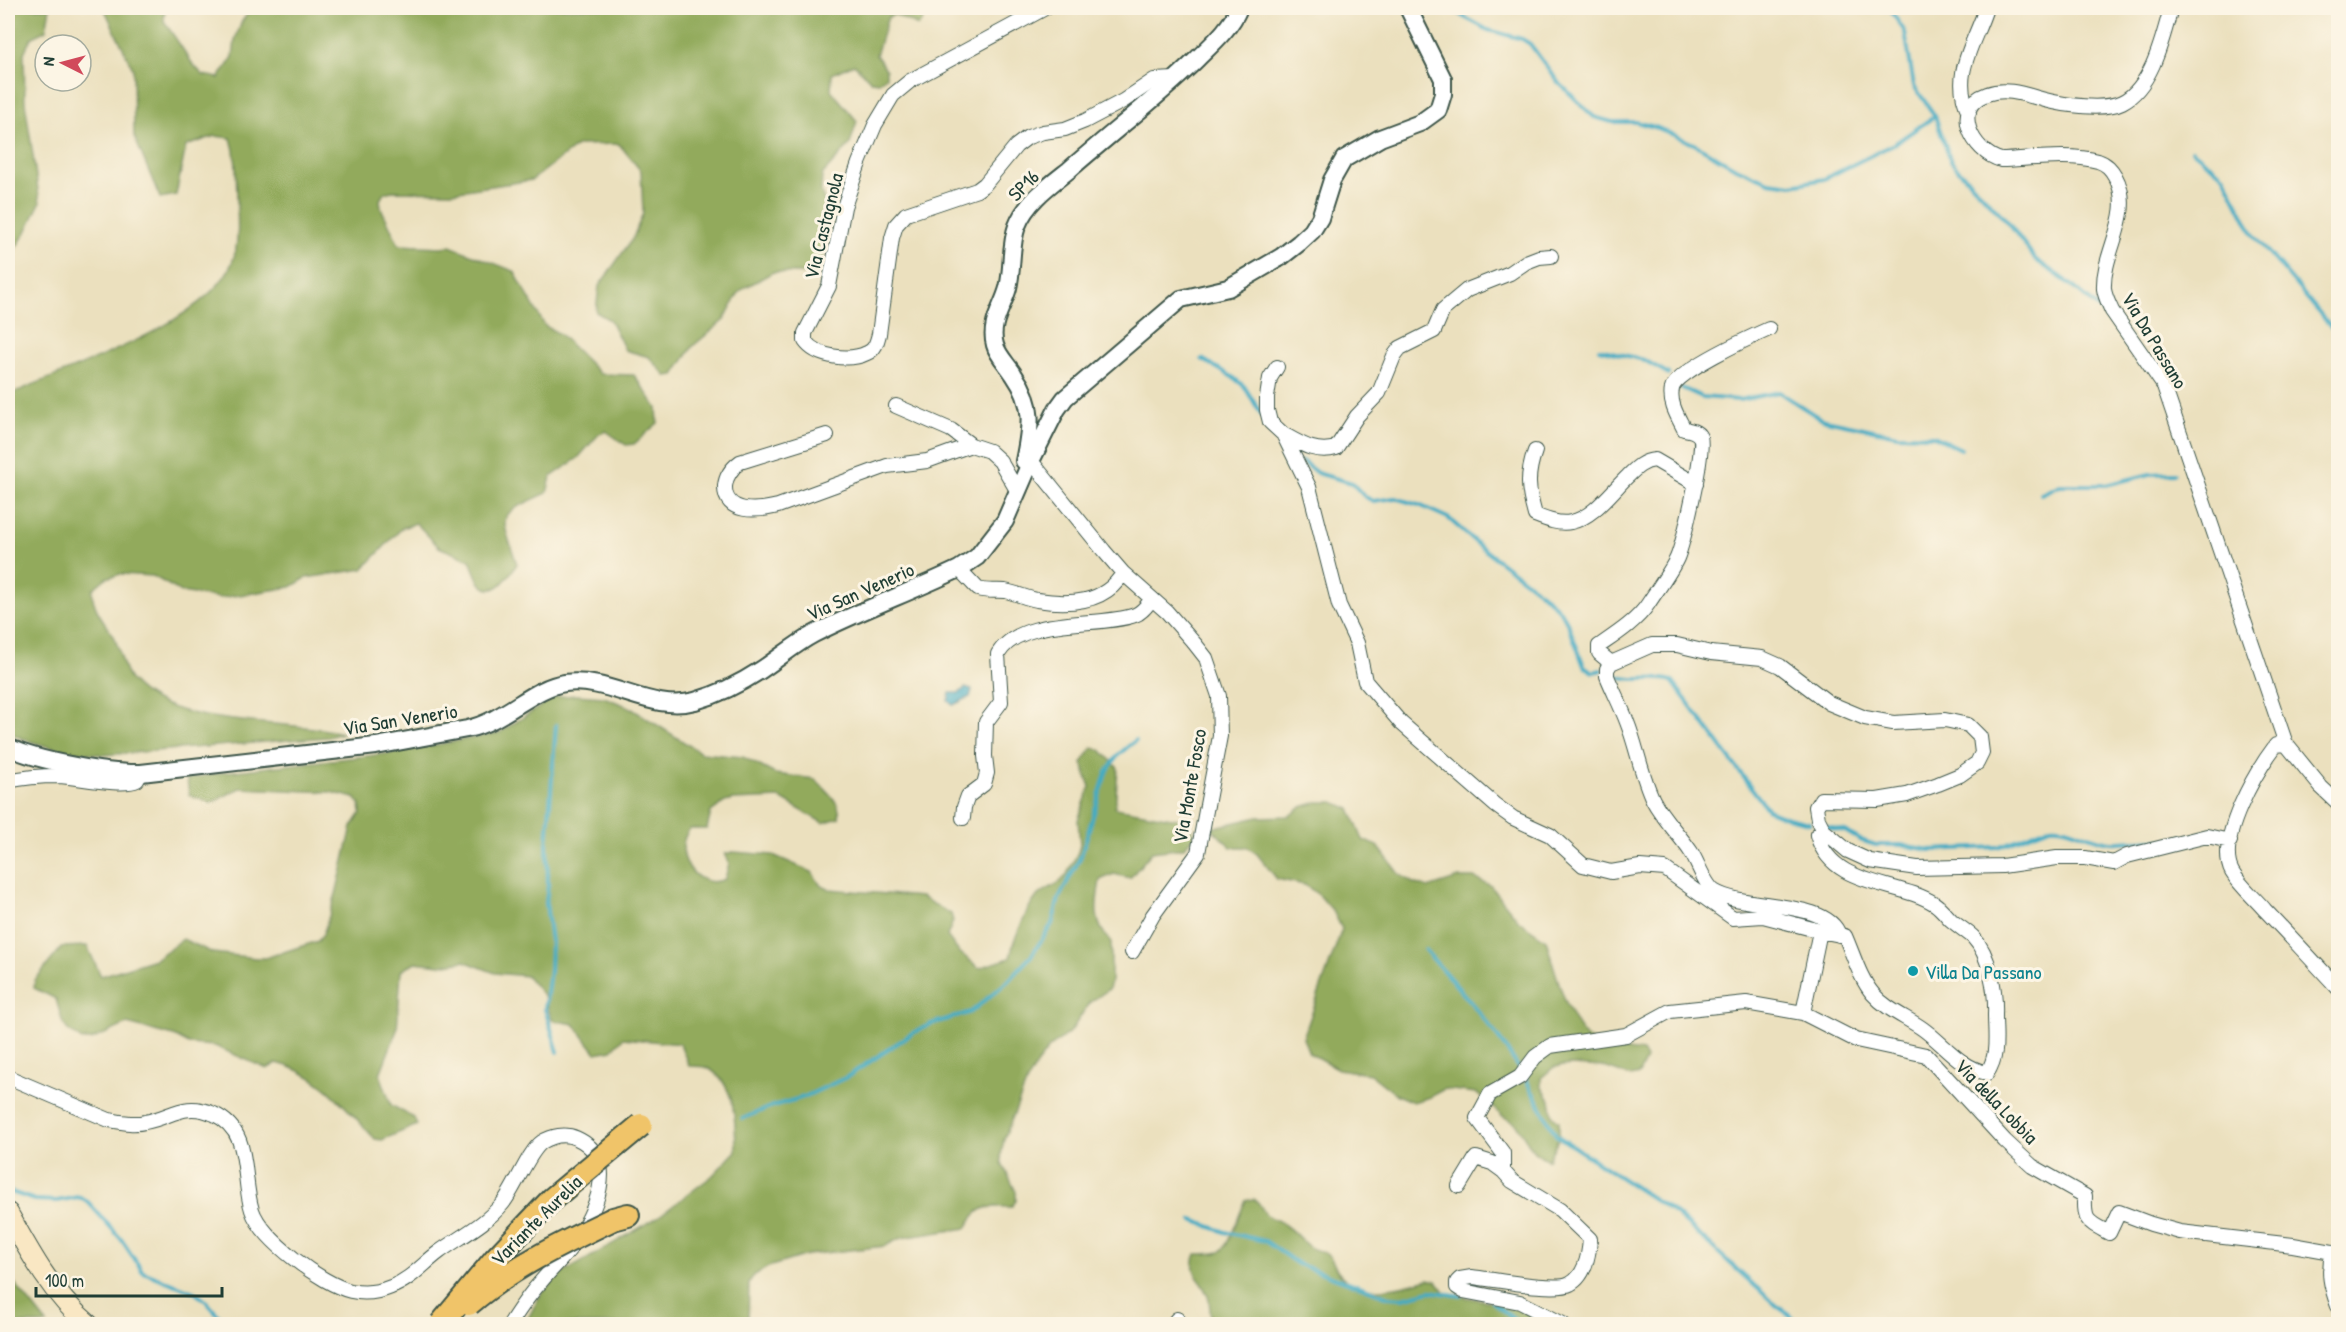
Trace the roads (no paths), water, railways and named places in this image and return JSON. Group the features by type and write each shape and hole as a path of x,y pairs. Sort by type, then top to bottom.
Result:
{"highway":[{"name":"Variante Aurelia","path":"443,1324 495,1259 552,1199 641,1125"},
{"path":"443,1324 519,1267 567,1241 621,1217"}],"main road":[{"path":"8,1213 30,1254 52,1287 87,1324"}],"street":[{"name":"Via Castagnola","path":"1045,8 969,51 928,71 893,95 875,125 844,207 829,286 805,333 805,341 810,348 826,355 843,357 866,354 876,345 892,238 896,225 906,214 977,190 986,184 1016,146 1028,137 1065,129 1085,121 1123,101 1154,80 1176,79"},
{"name":"SP16","path":"1018,492 1029,435 1029,403 1024,388 999,355 993,335 994,326 1008,290 1016,229 1022,215 1029,205 1176,79 1229,25 1239,8"},
{"name":"Via San Venerio","path":"8,747 29,755 86,767 141,773 376,746 475,728 499,718 541,691 564,682 593,684 655,701 682,703 693,701 723,690 758,672 812,635 959,569 976,557 1005,521 1031,461 1057,409 1065,398 1181,299 1228,288 1281,256 1312,231 1320,218 1332,180 1344,159 1380,138 1420,123 1438,110 1443,94 1443,79 1408,8"},
{"name":"Via Da Passano","path":"1986,8 1963,70 1961,83 1962,100 1969,112 1967,122 1974,142 1990,157 2001,160 2080,158 2099,161 2107,165 2118,182 2123,201 2105,276 2104,290 2107,300 2112,311 2164,386 2286,744 2321,787 2338,803"},
{"path":"1969,112 1976,101 1986,94 2002,91 2020,92 2057,103 2087,107 2121,103 2138,88 2157,56 2171,8"},
{"path":"1277,367 1270,378 1267,410 1270,422 1283,434 1314,450 1336,448 1357,416 1379,393 1394,356 1400,348 1434,331 1443,310 1467,290 1510,273 1526,262 1539,257 1551,256"},
{"path":"1611,663 1599,653 1599,646 1647,607 1676,559 1696,484 1700,436 1684,429 1672,399 1672,387 1678,378 1732,345 1769,329"},
{"path":"896,406 951,430 971,445 988,451 1000,461 1018,492"},
{"path":"1283,434 1309,487 1339,605 1357,643 1365,681 1401,723 1496,805 1513,818 1550,836 1583,864 1611,872 1640,867 1665,869 1733,918 1763,916 1845,936 1873,994 1893,1012 1934,1037 1955,1058 1977,1071 1987,1072 1993,1064 1996,1047 1996,999 1989,966 1974,938 1952,921 1936,904 1875,884 1833,862 1821,849 1817,836 1824,831"},
{"path":"826,435 740,462 732,468 726,478 725,491 728,502 733,506 760,510 778,507 887,466 927,461 971,445"},
{"path":"1535,451 1528,480 1531,501 1535,514 1550,521 1570,523 1583,517 1647,460 1655,460 1696,484"},
{"name":"Via Monte Fosco","path":"1031,461 1124,573 1167,612 1206,658 1219,696 1220,736 1198,853 1153,915 1132,952"},
{"path":"959,569 978,589 1007,591 1036,600 1052,601 1089,600 1106,594 1124,573"},
{"path":"963,818 968,796 984,784 987,772 986,722 1001,702 998,654 1000,649 1007,642 1029,632 1057,625 1112,620 1136,614 1152,599"},
{"path":"1839,935 1838,929 1817,915 1791,908 1732,899 1712,890 1690,851 1654,801 1628,722 1607,676 1607,669 1611,663 1652,645 1677,645 1762,658 1780,666 1829,703 1865,718 1893,723 1945,720 1968,726 1980,737 1982,753 1977,763 1960,775 1907,795 1877,800 1821,799 1816,807 1818,819 1824,831 1848,851 1870,861 1917,868 2002,866 2067,858 2085,858 2114,863 2127,856 2207,836 2230,841"},
{"path":"2286,744 2277,745 2261,766 2241,802 2228,857 2231,871 2338,988"},
{"path":"8,781 35,776 61,776 126,783 137,780 141,773"},
{"path":"1503,1171 1503,1153 1477,1119 1490,1094 1520,1077 1535,1057 1550,1046 1626,1035 1670,1011 1746,1003 1803,1013 1820,930"},
{"name":"Via della Lobbia","path":"1803,1013 1856,1040 1926,1055 2005,1141 2032,1166 2085,1196 2084,1213 2087,1221 2109,1233 2119,1212 2180,1232 2293,1245 2336,1253"},
{"path":"8,1077 115,1121 135,1124 147,1122 187,1108 201,1109 226,1120 236,1132 243,1148 252,1212 260,1225 311,1270 326,1280 353,1292 376,1292 403,1281 439,1252 488,1218 514,1188 539,1144 554,1136 573,1136 593,1148 601,1165 601,1182 597,1200 572,1247 538,1284 510,1324"},
{"path":"1459,1186 1476,1158 1492,1163 1512,1181 1560,1210 1590,1239 1589,1253 1576,1280 1568,1286 1547,1286 1472,1277 1460,1279 1457,1282 1457,1287 1463,1291 1520,1302 1563,1324"},
{"path":"2336,1253 2329,1266 2330,1281 2338,1306"}],"water":[{"path":"965,688 972,690 970,697 953,705 948,701 950,693 959,693"}],"waterway":[{"path":"1452,8 1488,30 1522,39 1530,44 1558,82 1594,117 1612,122 1636,122 1658,128 1696,145 1734,167 1769,182 1792,185 1824,179 1894,144 1935,116"},
{"path":"1889,8 1905,32 1914,86 1935,116 1951,162 2007,221 2036,260 2070,284 2111,319"},
{"path":"2192,150 2224,176 2253,234 2338,335"},
{"path":"1599,349 1644,360 1669,374"},
{"path":"1202,359 1244,386 1263,417"},
{"path":"1682,388 1702,397 1739,400 1779,392 1821,419 1897,435 1934,436 1961,449"},
{"path":"1302,461 1317,473 1352,483 1364,496 1373,501 1395,498 1419,505 1448,518 1481,547 1545,596 1562,613 1584,666 1593,672 1602,670"},
{"path":"2041,494 2060,485 2106,485 2150,474 2175,473"},
{"path":"1617,676 1672,681 1768,810 1810,823"},
{"path":"556,725 547,844 546,903 551,942 545,1009 558,1052"},
{"path":"742,1119 770,1107 804,1097 847,1077 911,1034 931,1024 971,1012 1008,981 1031,956 1052,924 1059,898 1081,856 1106,773 1118,755 1136,740"},
{"path":"1827,827 1845,831 1860,840 1876,845 1901,845 1930,850 1998,847 2050,827 2066,828 2111,842 2163,841"},
{"path":"1425,950 1488,1024 1521,1072"},
{"path":"1525,1078 1556,1135 1676,1214 1798,1324"},
{"path":"8,1191 35,1200 57,1201 78,1197 88,1202 121,1239 143,1272 194,1292 206,1301 226,1324"},
{"path":"1192,1220 1225,1232 1265,1241 1298,1264 1389,1297 1403,1298 1430,1291 1461,1296"},
{"path":"1492,1302 1520,1324"}],"place":[{"name":"Villa Da Passano","path":"1913,971"}]}
